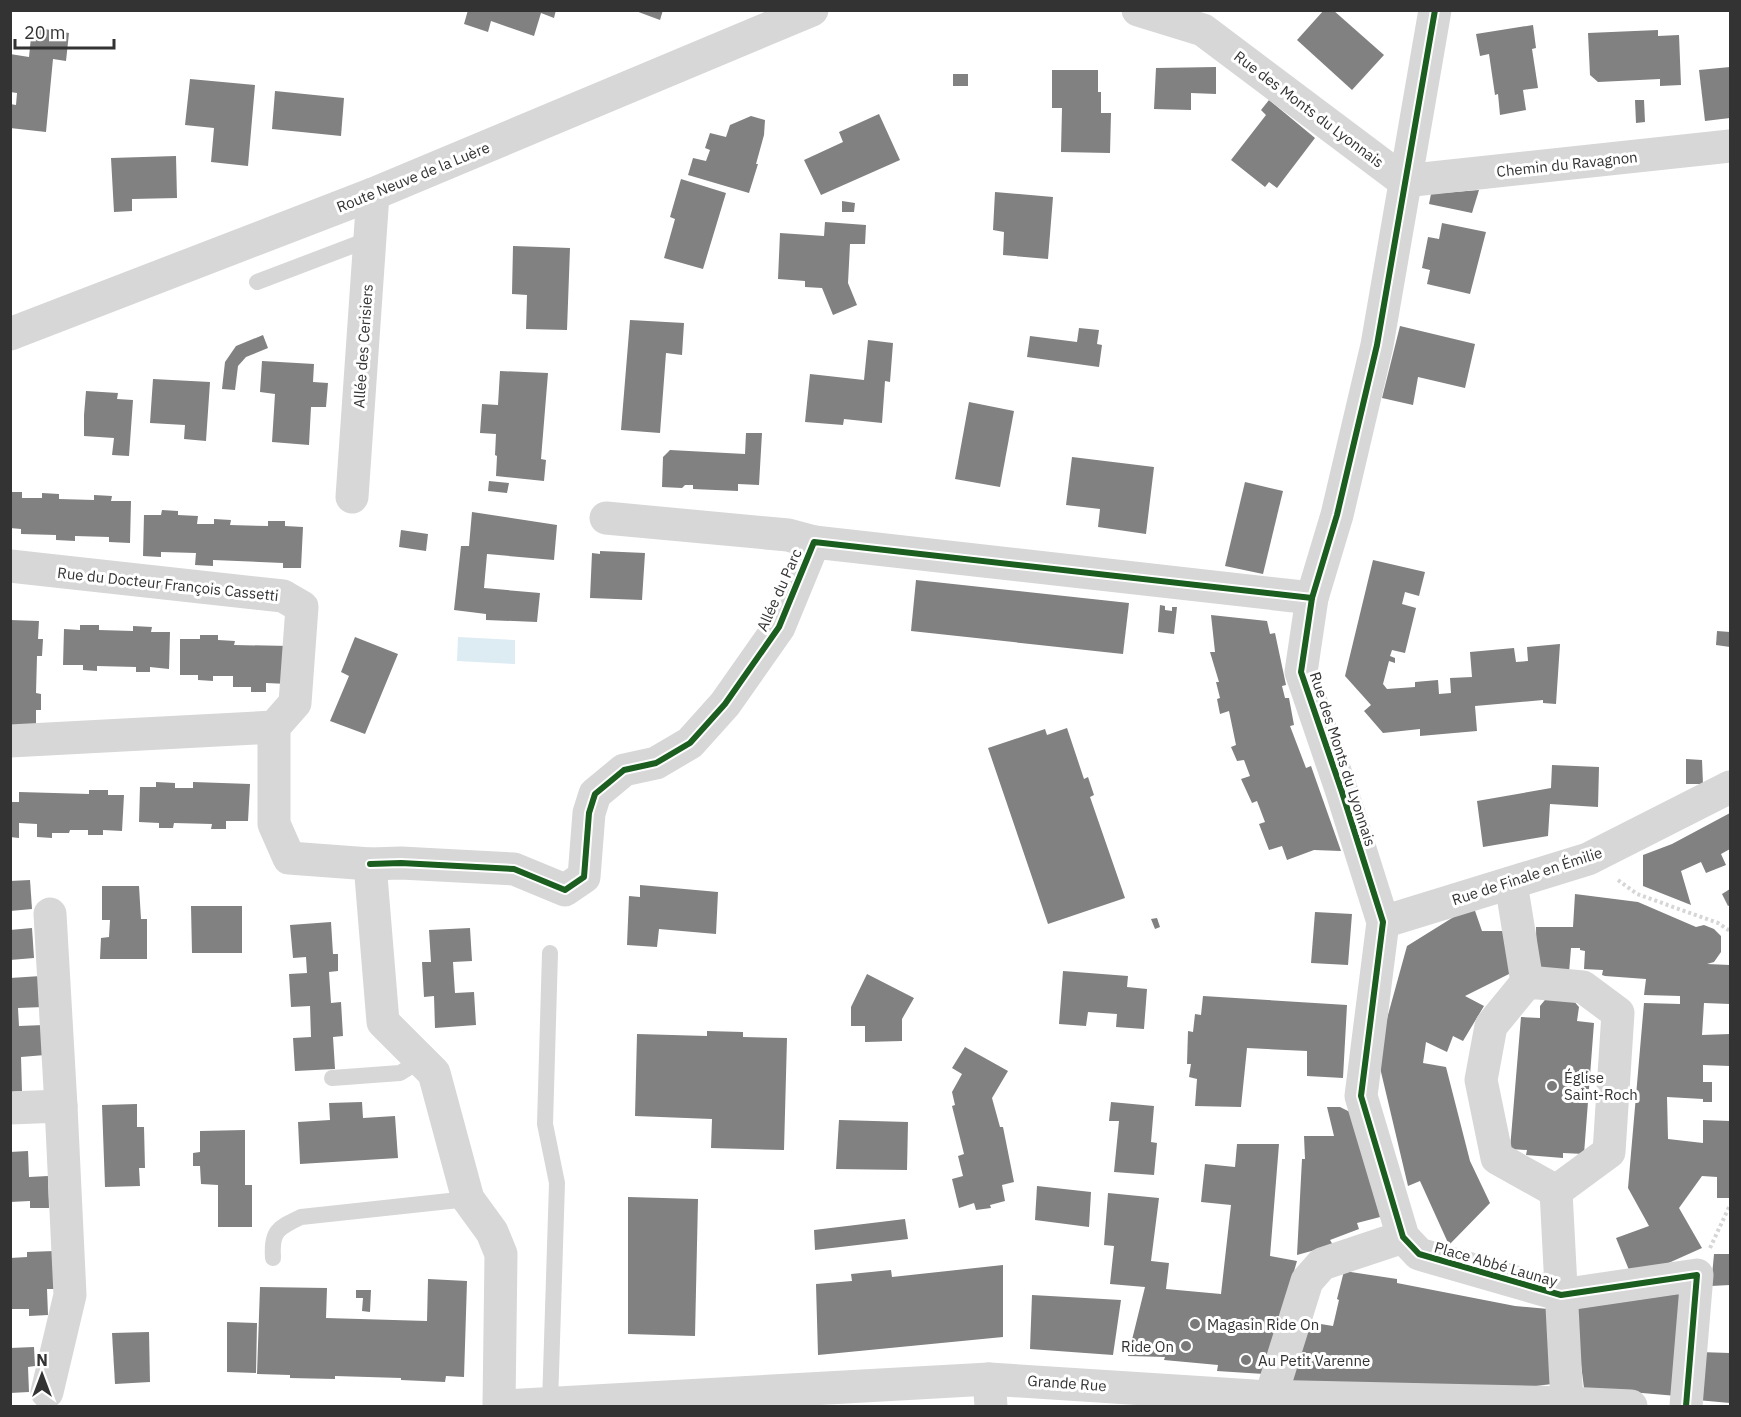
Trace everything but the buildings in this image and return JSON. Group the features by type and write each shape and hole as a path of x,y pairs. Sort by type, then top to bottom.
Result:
{"street":[{"name":"Route Neuve de la Luère","path":"10,334 373,194 812,10"},
{"name":"Rue des Monts du Lyonnais","path":"1138,10 1203,30 1404,181 1377,345 1337,515 1312,598 1300,672 1342,792 1383,922 1361,1096 1403,1237"},
{"path":"1404,181 1435,10"},
{"name":"Chemin du Ravagnon","path":"1404,181 1731,146"},
{"name":"Allée des Cerisiers","path":"352,497 373,194"},
{"path":"606,518 788,535 814,542"},
{"name":"Allée du Parc","path":"370,864 401,863 514,869 566,890 584,877 589,813 595,794 624,770 656,764 690,743 724,704 779,627 814,542 1312,598"},
{"name":"Rue du Docteur François Cassetti","path":"10,566 283,596 302,607 295,703 274,727"},
{"path":"10,741 274,727 274,824 289,858 370,864 382,1022 434,1072 468,1199 492,1232 501,1254 499,1407"},
{"name":"Rue de Finale en Émilie","path":"1383,922 1588,859 1731,787"},
{"path":"1511,883 1527,982 1491,1026 1481,1080 1497,1158 1556,1191 1609,1152 1618,1013 1583,987 1527,982"},
{"path":"47,1392 70,1295 50,914"},
{"path":"10,1108 61,1106"},
{"name":"Place Abbé Launay","path":"1556,1191 1561,1295"},
{"path":"1256,1400 1307,1281 1322,1263 1403,1237"},
{"name":"Place Abbé Launay","path":"1403,1237 1419,1254 1561,1295 1697,1275"},
{"path":"1686,1407 1697,1275"},
{"path":"1561,1295 1567,1403"},
{"name":"Grande Rue","path":"504,1407 990,1393 1256,1400 1567,1403 1631,1407"}],"lane":[{"path":"257,282 370,239"},
{"path":"550,953 545,1124 557,1183 550,1404"},
{"path":"332,1078 400,1073 421,1060"},
{"path":"273,1258 272,1242 281,1227 301,1217 468,1199"}],"path":[{"path":"1588,859 1637,894 1718,923 1731,931"},
{"path":"1697,1275 1731,1205"}],"shaded area":[{"path":"458,637 515,640 515,664 457,661"}],"cycle path":[{"path":"1435,10 1377,345 1337,515 1312,598 1301,672 1383,922 1361,1096 1403,1237 1419,1254 1561,1295 1697,1275 1686,1406"},
{"path":"370,864 401,863 514,869 565,890 584,877 589,813 595,794 624,770 656,763 690,743 725,704 779,627 814,542 1312,598"}],"place":[{"name":"Église Saint-Roch","path":"1552,1086"},
{"name":"Magasin Ride On","path":"1195,1324"},
{"name":"Ride On","path":"1186,1346"},
{"name":"Au Petit Varenne","path":"1246,1360"}]}
